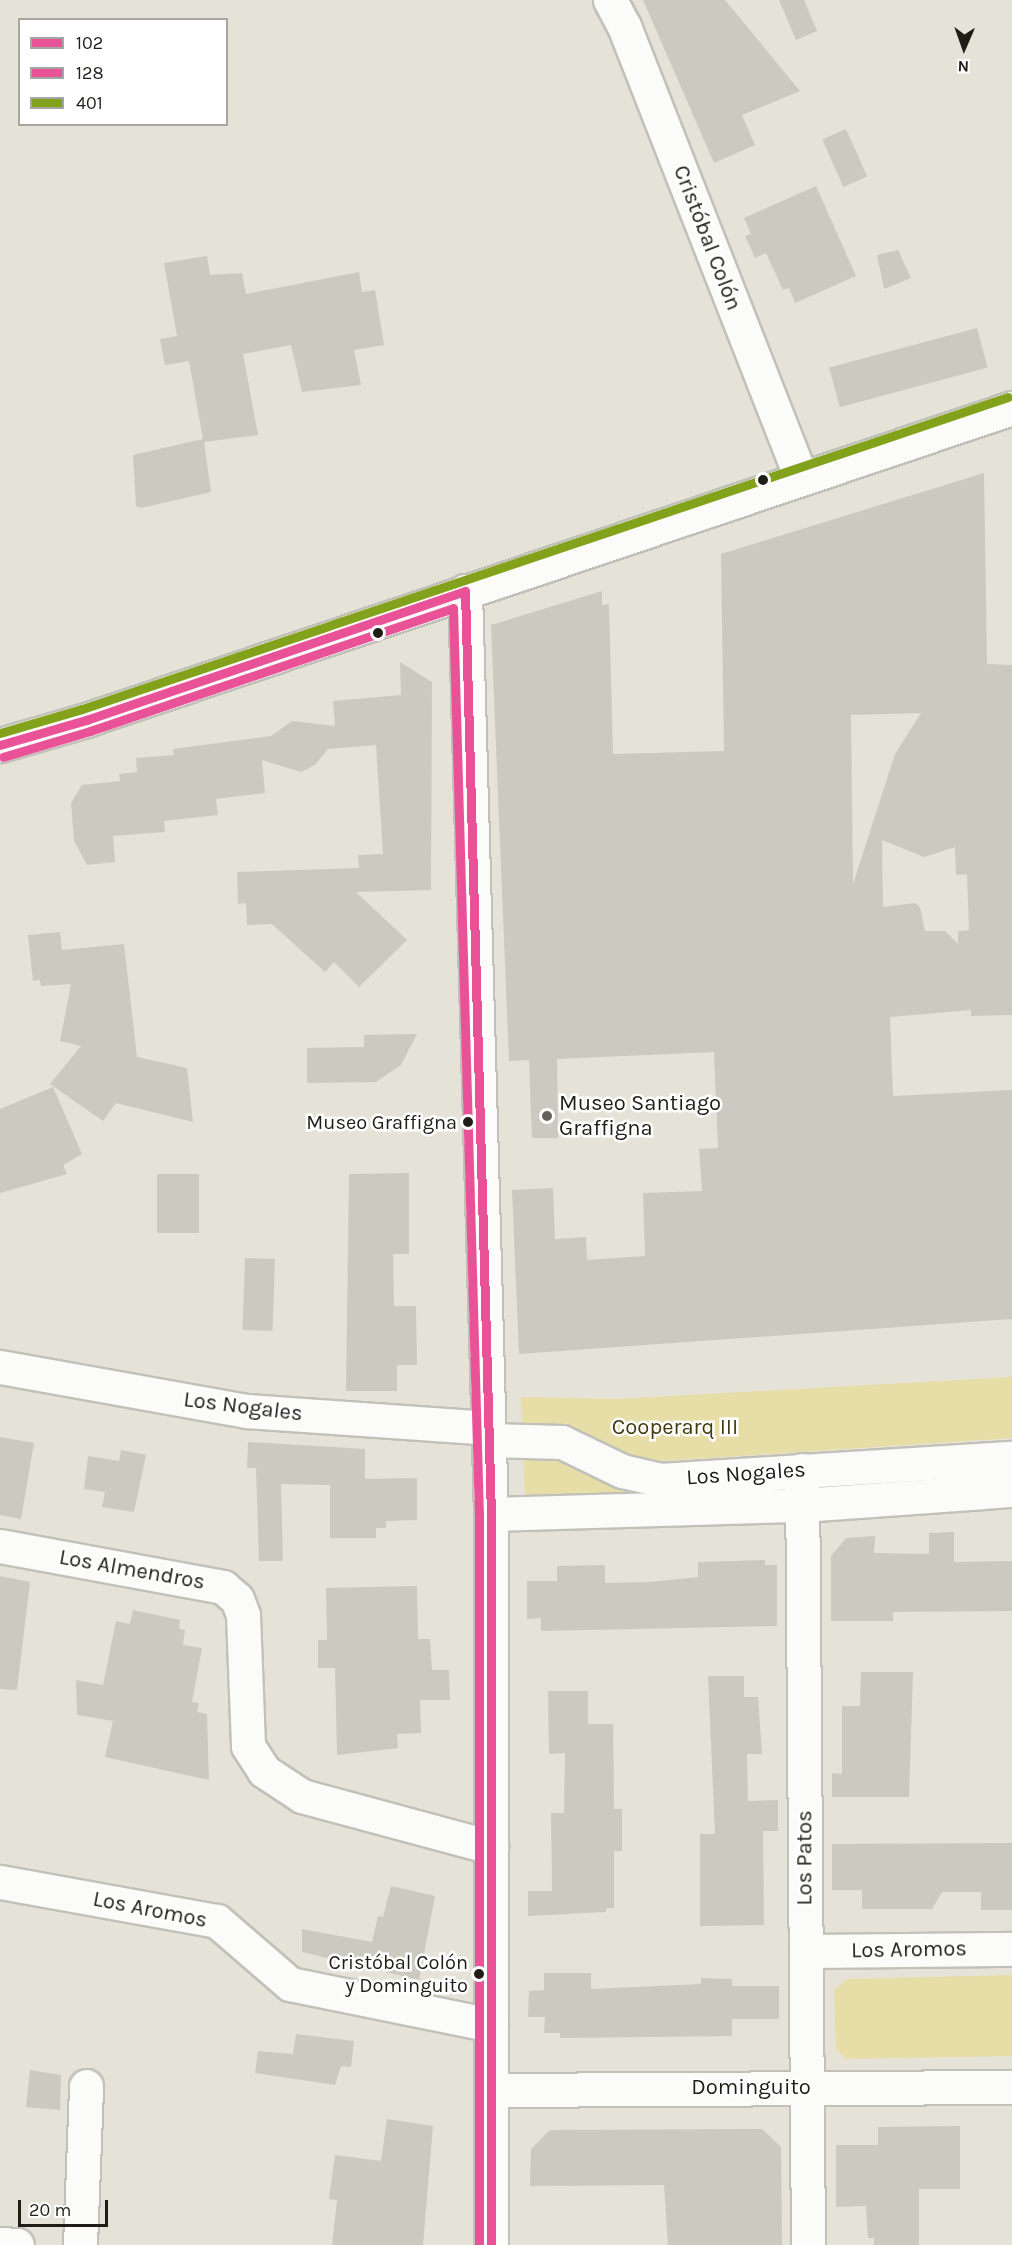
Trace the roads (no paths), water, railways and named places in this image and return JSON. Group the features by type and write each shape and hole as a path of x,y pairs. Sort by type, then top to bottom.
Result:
{"street":[{"name":"Cristóbal Colón","path":"610,0 624,26 801,477"},
{"path":"0,745 86,720 801,477 1012,408"},
{"path":"465,591 491,1514 491,2245"},
{"name":"Los Nogales","path":"0,1367 248,1411 562,1442 622,1471 660,1480 1012,1458"},
{"name":"Los Patos","path":"802,1470 808,2245"},
{"name":"Los Nogales","path":"491,1514 802,1505 1012,1490"},
{"name":"Los Almendros","path":"0,1546 223,1587 237,1599 243,1615 248,1746 264,1772 302,1796 491,1847"},
{"name":"Los Aromos","path":"0,1882 217,1922 290,1984 491,2025"},
{"name":"Los Aromos","path":"806,1952 1012,1949"},
{"path":"80,2245 86,2086"},
{"name":"Dominguito","path":"491,2090 1012,2086"},
{"path":"0,2244 17,2245"}],"place":[{"name":"Museo Santiago Graffigna","path":"547,1116"},
{"name":"Museo Graffigna","path":"468,1122"},
{"name":"Cristóbal Colón y Dominguito","path":"479,1974"}],"park label":[{"name":"Cooperarq III","path":"675,1428"}]}
